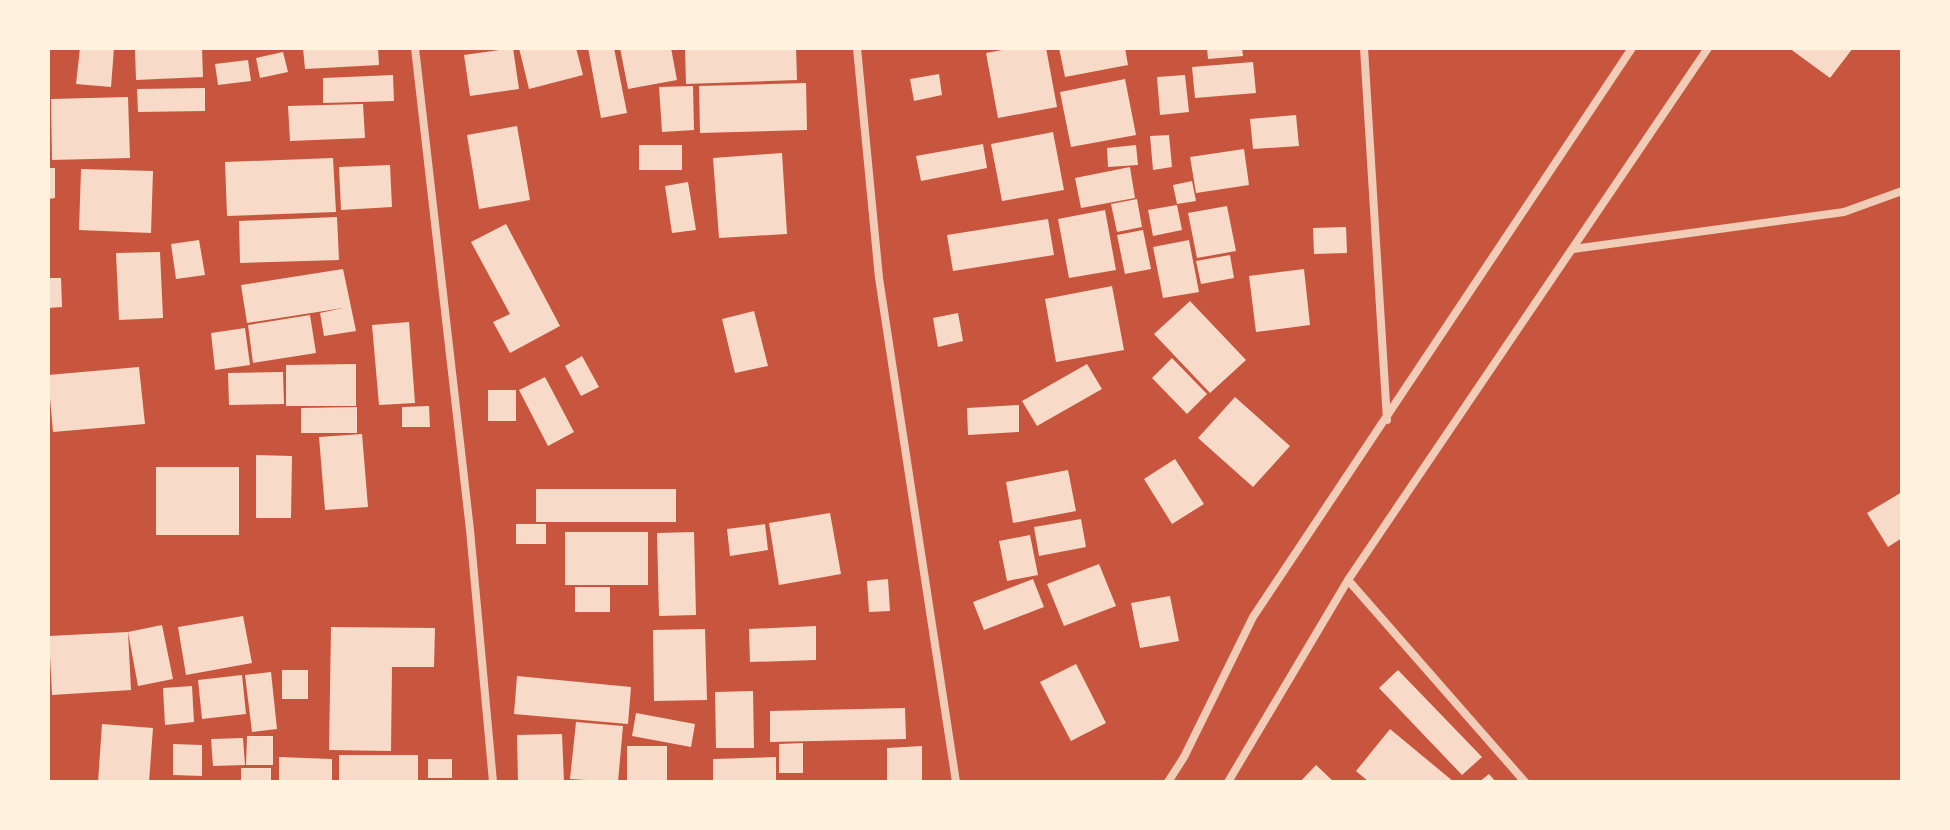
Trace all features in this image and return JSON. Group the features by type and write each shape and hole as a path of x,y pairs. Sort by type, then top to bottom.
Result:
{"street":[{"path":"415,48 470,530 493,782"},
{"path":"857,48 879,278 956,782"},
{"path":"1364,48 1387,421"},
{"path":"1168,782 1184,757 1253,617 1387,421 1632,48"},
{"path":"1228,782 1348,580 1708,48"},
{"path":"1573,249 1844,212 1902,191"},
{"path":"1348,580 1525,782"}],"building":[{"path":"80,48 114,48 111,87 76,84"},
{"path":"202,48 203,77 136,80 135,50"},
{"path":"303,48 378,48 379,65 305,69"},
{"path":"513,48 519,89 470,96 464,55"},
{"path":"519,48 576,48 583,75 529,89"},
{"path":"588,48 614,48 627,113 601,118"},
{"path":"620,48 671,48 677,80 628,89"},
{"path":"685,48 796,48 797,80 686,84"},
{"path":"1013,48 1046,48 1057,107 998,118 986,53"},
{"path":"1059,48 1125,48 1128,65 1065,77"},
{"path":"1207,48 1242,48 1243,56 1208,59"},
{"path":"1789,48 1853,48 1830,78"},
{"path":"283,52 288,72 260,78 256,58"},
{"path":"248,60 251,81 218,85 215,64"},
{"path":"1253,62 1256,93 1195,98 1192,67"},
{"path":"939,74 942,95 914,101 910,79"},
{"path":"393,75 394,101 323,103 323,78"},
{"path":"1185,75 1189,112 1160,115 1157,77"},
{"path":"1125,79 1136,135 1071,147 1060,92"},
{"path":"806,83 807,130 700,133 699,86"},
{"path":"693,86 694,130 662,132 659,87"},
{"path":"205,88 205,111 138,112 137,89"},
{"path":"128,97 130,158 52,160 51,99"},
{"path":"363,104 365,138 290,141 288,106"},
{"path":"1296,115 1299,146 1253,149 1250,119"},
{"path":"517,126 530,200 479,209 467,135"},
{"path":"1053,132 1064,190 1002,201 991,144"},
{"path":"1169,135 1172,167 1153,170 1150,136"},
{"path":"983,144 987,168 921,181 916,156"},
{"path":"639,145 682,145 682,170 639,170"},
{"path":"1136,145 1138,165 1108,167 1107,148"},
{"path":"1244,149 1249,185 1196,193 1190,157"},
{"path":"782,153 787,234 719,238 713,158"},
{"path":"333,158 336,212 227,216 225,162"},
{"path":"390,165 392,207 341,210 339,167"},
{"path":"1130,167 1135,198 1081,208 1075,178"},
{"path":"48,168 55,168 55,198 48,199"},
{"path":"81,169 153,171 151,233 79,230"},
{"path":"1192,181 1196,201 1177,204 1173,185"},
{"path":"688,182 696,230 672,233 665,186"},
{"path":"1137,199 1142,227 1117,232 1111,204"},
{"path":"1177,205 1182,230 1153,236 1148,210"},
{"path":"1227,206 1236,251 1197,258 1188,213"},
{"path":"1105,210 1116,270 1069,278 1058,219"},
{"path":"337,217 339,260 240,263 239,221"},
{"path":"1048,219 1054,255 953,271 947,235"},
{"path":"506,224 560,326 510,353 493,322 510,314 471,242"},
{"path":"1346,227 1347,253 1314,254 1313,228"},
{"path":"1143,230 1151,269 1125,274 1117,235"},
{"path":"199,240 205,275 176,279 171,244"},
{"path":"1189,240 1199,292 1163,298 1153,247"},
{"path":"160,252 163,318 119,320 116,253"},
{"path":"1230,255 1234,278 1201,284 1196,261"},
{"path":"343,269 356,331 324,336 320,313 343,308 247,323 241,285"},
{"path":"1304,269 1310,325 1256,332 1249,276"},
{"path":"48,278 61,278 62,307 48,308"},
{"path":"1112,286 1124,350 1056,362 1045,299"},
{"path":"1190,301 1246,360 1210,393 1154,334"},
{"path":"754,311 768,366 735,373 722,319"},
{"path":"958,313 963,341 938,347 933,318"},
{"path":"310,315 316,353 253,363 248,325"},
{"path":"409,322 415,403 379,405 372,325"},
{"path":"245,328 250,365 215,370 211,333"},
{"path":"582,356 599,387 581,396 565,366"},
{"path":"1172,358 1207,394 1187,414 1152,378"},
{"path":"356,364 356,406 286,406 286,365"},
{"path":"1087,364 1102,389 1037,426 1022,401"},
{"path":"139,367 145,424 53,432 48,375"},
{"path":"283,372 284,404 229,405 228,373"},
{"path":"545,377 574,432 548,446 519,390"},
{"path":"488,390 516,390 516,421 488,421"},
{"path":"1235,397 1290,446 1253,487 1198,438"},
{"path":"1019,405 1019,432 968,435 967,408"},
{"path":"429,406 430,427 402,427 402,407"},
{"path":"357,407 357,433 301,433 301,408"},
{"path":"362,434 368,507 325,510 319,437"},
{"path":"256,455 292,456 291,518 256,518"},
{"path":"1175,459 1204,504 1172,524 1144,479"},
{"path":"156,467 239,467 239,535 156,535"},
{"path":"1068,470 1076,511 1013,523 1006,482"},
{"path":"536,489 676,489 676,522 536,522"},
{"path":"1902,492 1902,538 1888,547 1867,513"},
{"path":"830,513 841,574 779,585 769,523"},
{"path":"1081,519 1086,547 1039,556 1034,527"},
{"path":"516,524 546,524 546,544 516,544"},
{"path":"765,524 768,550 730,556 727,529"},
{"path":"565,532 648,532 648,585 565,585"},
{"path":"694,532 696,615 659,616 657,533"},
{"path":"1030,535 1038,575 1007,581 999,541"},
{"path":"1099,564 1116,606 1064,626 1047,584"},
{"path":"888,579 890,611 869,612 867,581"},
{"path":"1033,579 1044,607 984,630 973,602"},
{"path":"575,587 610,587 610,612 575,612"},
{"path":"1170,596 1179,641 1140,648 1131,603"},
{"path":"243,616 252,663 186,675 178,627"},
{"path":"162,625 173,679 138,686 128,632"},
{"path":"816,626 816,660 750,662 749,629"},
{"path":"331,627 435,628 434,667 392,667 391,751 329,750"},
{"path":"705,629 707,700 654,701 653,630"},
{"path":"128,632 131,690 52,695 49,636"},
{"path":"1076,664 1106,723 1071,741 1040,682"},
{"path":"282,670 308,670 308,699 282,699"},
{"path":"1398,670 1482,757 1462,775 1379,688"},
{"path":"271,672 277,729 252,732 245,675"},
{"path":"242,675 246,714 202,719 198,680"},
{"path":"517,676 631,687 628,724 514,714"},
{"path":"192,686 194,722 165,725 163,688"},
{"path":"753,691 754,748 716,748 715,692"},
{"path":"905,708 906,739 770,742 770,711"},
{"path":"636,713 695,724 691,747 632,736"},
{"path":"576,722 623,726 618,782 570,779"},
{"path":"102,724 153,728 149,782 98,782"},
{"path":"1390,729 1454,782 1369,782 1356,771"},
{"path":"562,734 564,782 518,782 517,735"},
{"path":"247,736 273,736 273,765 246,765"},
{"path":"243,738 245,765 213,766 211,739"},
{"path":"803,743 803,773 779,773 779,744"},
{"path":"173,744 202,745 202,776 173,775"},
{"path":"627,746 667,746 667,782 627,782"},
{"path":"922,746 922,781 887,782 887,748"},
{"path":"339,755 418,755 418,782 339,782"},
{"path":"279,757 332,759 332,782 279,782"},
{"path":"776,757 776,782 713,782 713,759"},
{"path":"428,759 452,759 452,778 428,778"},
{"path":"1316,765 1334,782 1300,782"},
{"path":"241,768 271,768 271,782 241,782"},
{"path":"1489,774 1496,782 1479,782"}]}
